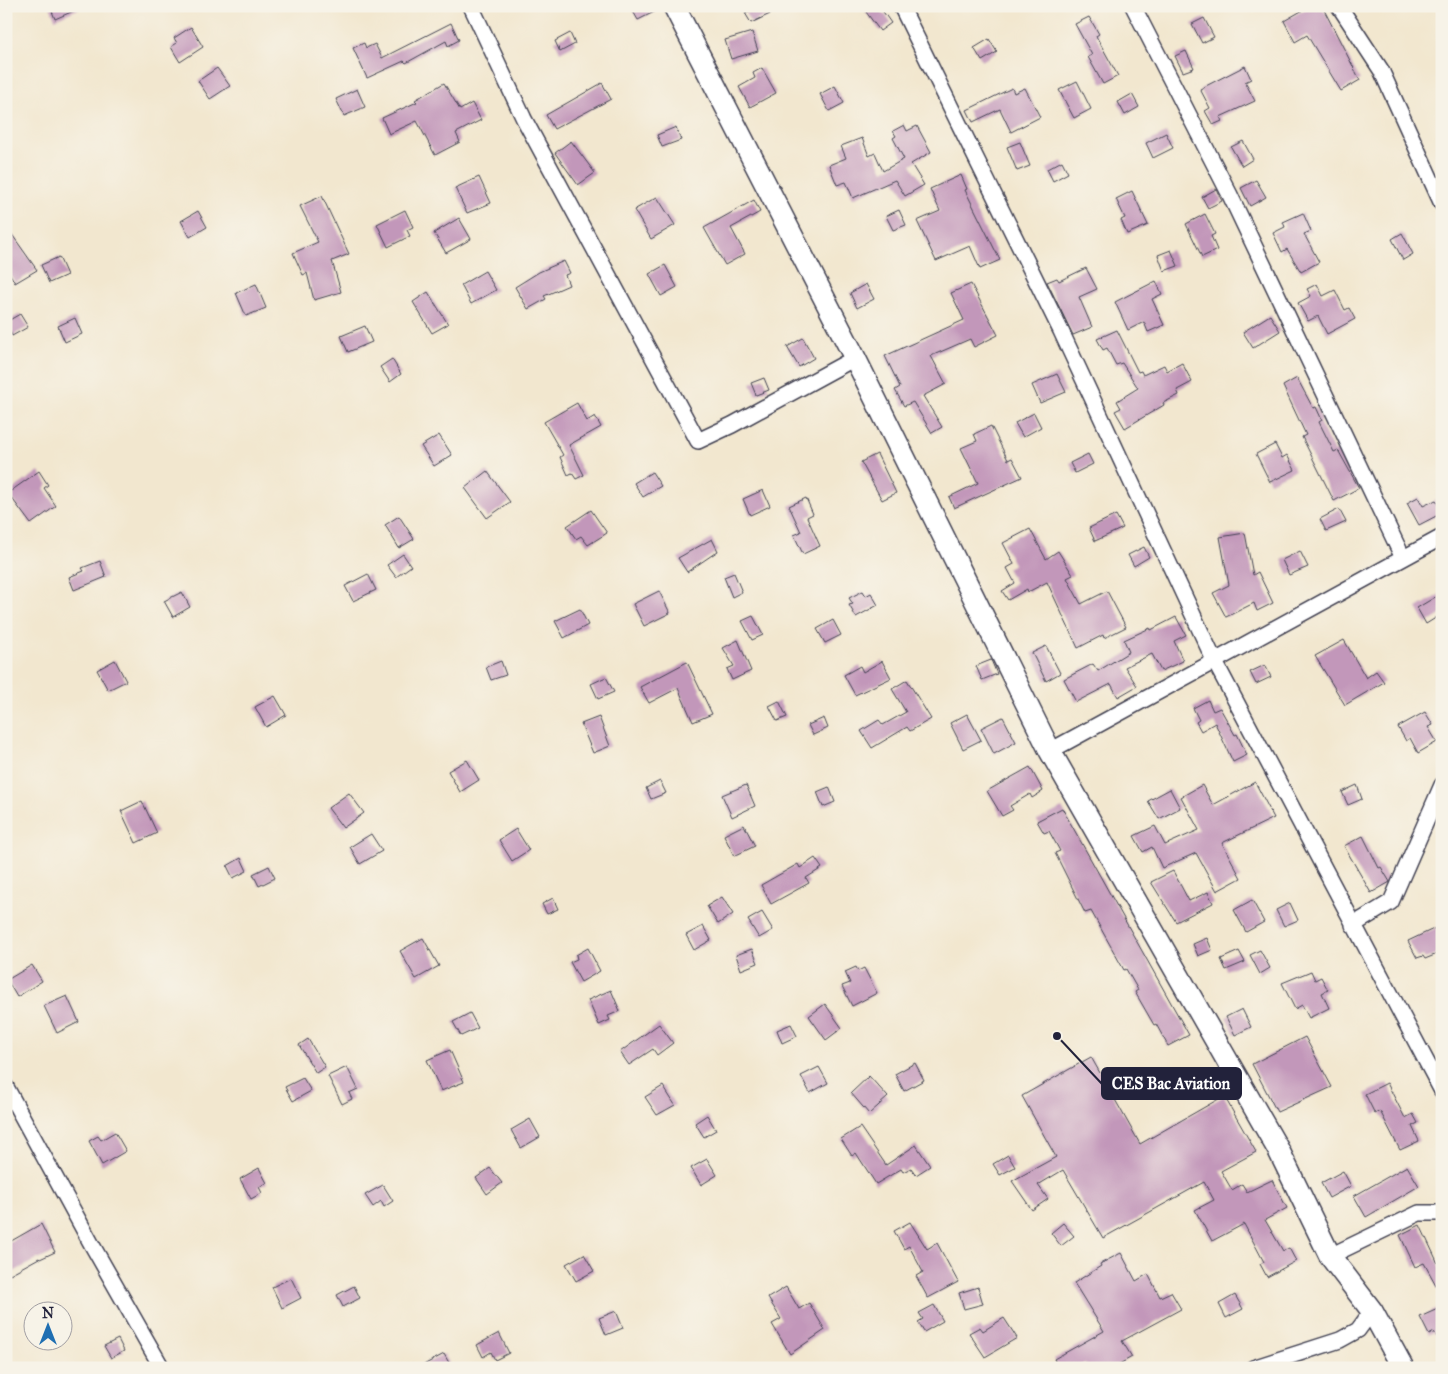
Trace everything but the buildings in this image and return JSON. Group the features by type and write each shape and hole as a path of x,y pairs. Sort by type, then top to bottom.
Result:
{"street":[{"path":"471,6 524,119 698,441 732,426 855,358"},
{"path":"674,6 855,358 1050,751 1279,1151 1330,1256 1372,1311 1403,1368"},
{"path":"901,6 1061,331 1214,660 1353,925 1440,1083"},
{"path":"1133,6 1230,195 1403,558"},
{"path":"1339,6 1381,70 1442,204"},
{"path":"1050,751 1442,537"},
{"path":"1353,925 1391,902 1442,785"},
{"path":"6,1087 162,1368"},
{"path":"1330,1256 1419,1213 1442,1213"},
{"path":"1253,1368 1340,1340 1358,1330 1372,1311"}],"place":[{"name":"CES Bac Aviation","path":"1057,1036"}]}
